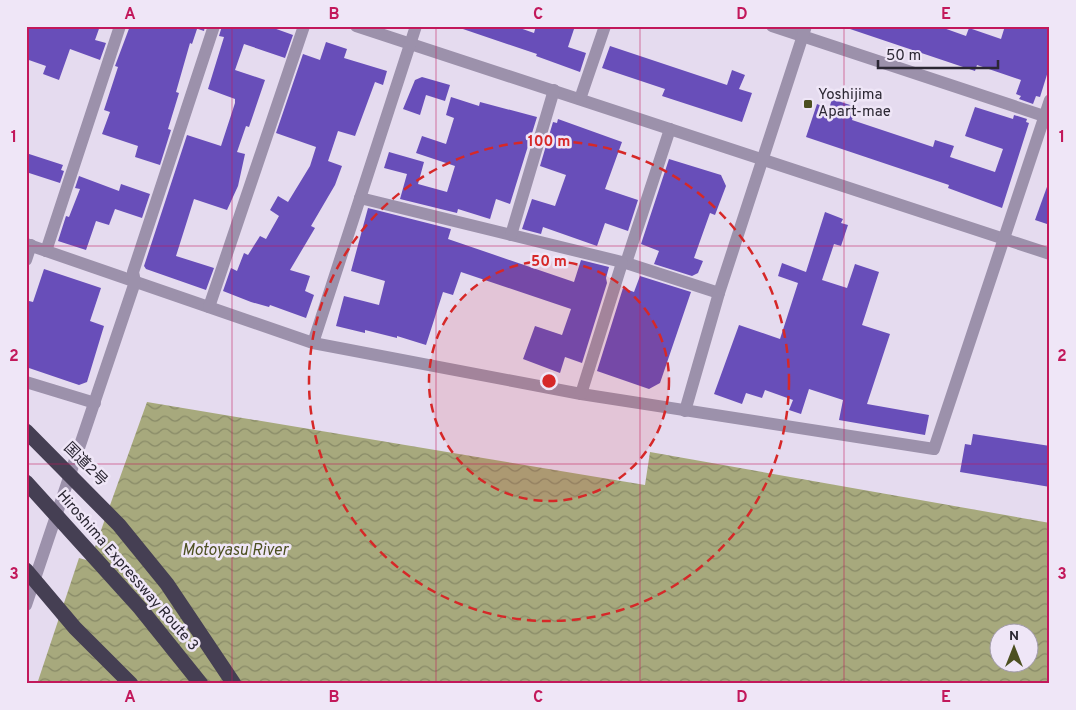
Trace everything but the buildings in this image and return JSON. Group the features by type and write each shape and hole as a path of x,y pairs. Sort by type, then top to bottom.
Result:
{"highway":[{"name":"国道2号","path":"26,431 119,525 167,584 234,684"},
{"name":"Hiroshima Expressway Route 3","path":"26,482 133,601 201,684"},
{"path":"26,570 75,628 131,684"}],"street":[{"path":"46,251 120,26"},
{"path":"26,605 135,282 133,272 214,26"},
{"path":"209,307 304,26"},
{"path":"356,26 1050,254"},
{"path":"313,344 416,26"},
{"path":"772,26 805,31 1047,117"},
{"path":"580,99 601,27"},
{"path":"684,411 719,293 805,31"},
{"path":"511,235 554,90"},
{"path":"26,260 29,245 313,344 580,394 934,449 1047,117 1050,100"},
{"path":"580,394 670,129"},
{"path":"360,198 624,263 719,293"},
{"path":"26,382 95,403"}],"water":[{"name":"Motoyasu River","path":"147,402 645,485 650,452 1050,523 1050,684 37,684 79,558 90,561"}],"place":[{"name":"Yoshijima Apart-mae","path":"808,104"}]}
